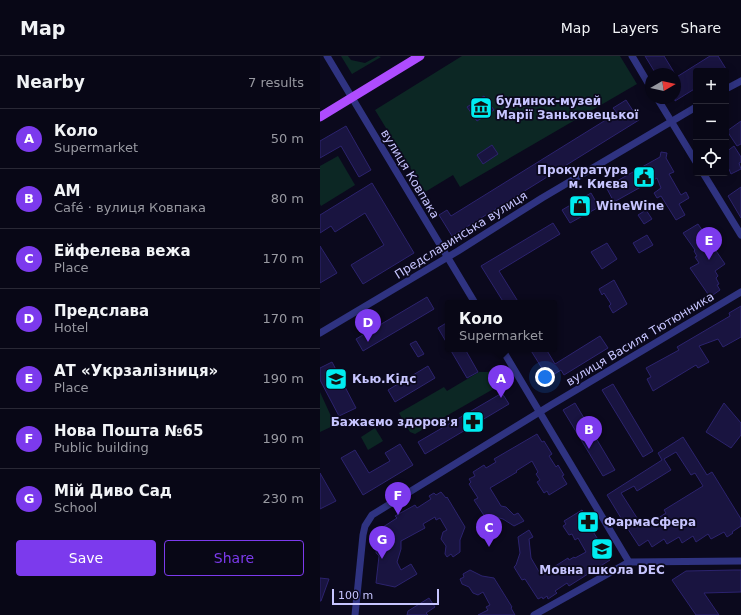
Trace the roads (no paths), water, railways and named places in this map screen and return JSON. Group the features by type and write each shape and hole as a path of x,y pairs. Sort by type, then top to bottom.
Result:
{"main road":[{"path":"320,117 420,56"}],"street":[{"name":"вулиця Ковпака","path":"327,56 472,300"},
{"path":"632,56 645,78"},
{"path":"729,87 741,81"},
{"path":"661,104 693,157"},
{"name":"Предславинська вулиця","path":"320,332 347,318 536,202 693,109"},
{"path":"705,176 741,235"},
{"name":"вулиця Василя Тютюнника","path":"355,615 363,535 365,526 372,515 539,412 741,292"},
{"path":"504,352 629,562"},
{"path":"534,615 629,562 741,561"}],"place":[{"name":"будинок-музей Марії Заньковецької","path":"481,108"},
{"name":"Прокуратура м. Києва","path":"644,177"},
{"name":"WineWine","path":"580,206"},
{"name":"АТ «Укрзалізниця»","path":"709,260"},
{"name":"Предслава","path":"368,342"},
{"name":"Кью.Кідс","path":"336,379"},
{"name":"Коло","path":"501,398"},
{"name":"Бажаємо здоров'я","path":"473,422"},
{"name":"AM","path":"589,449"},
{"name":"Нова Пошта №65","path":"398,515"},
{"name":"ФармаСфера","path":"588,522"},
{"name":"Ейфелева вежа","path":"489,547"},
{"name":"Мовна школа DEC","path":"602,549"},
{"name":"Мiй Диво Сад","path":"382,559"}]}
